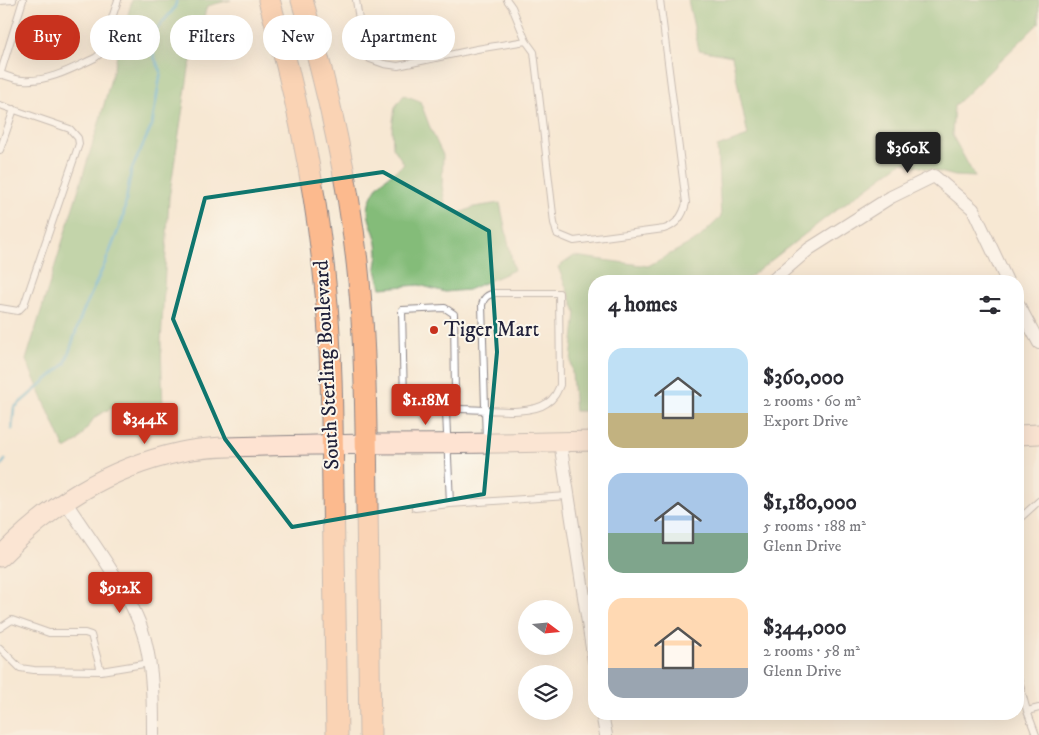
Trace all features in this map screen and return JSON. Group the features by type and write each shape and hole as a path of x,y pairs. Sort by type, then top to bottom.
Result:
{"main road":[{"name":"South Sterling Boulevard","path":"269,0 293,89 318,218 329,335 333,444 337,735"},
{"name":"South Sterling Boulevard","path":"302,0 323,73 335,128 353,233 359,281 363,334 366,444 370,735"}],"street":[{"path":"779,275 809,249 890,197 934,176 973,208 1004,275"},
{"path":"1024,315 1039,343"},
{"path":"1024,435 1039,434"},
{"path":"0,557 24,532 65,501 111,475 158,458 182,452 243,446 588,441"},
{"path":"560,442 588,624"},
{"path":"65,501 134,609 150,663 153,735"},
{"path":"603,720 606,735"}],"lane":[{"path":"0,2 12,0"},
{"path":"23,0 0,74 24,80 59,75 100,54 118,0"},
{"path":"356,0 362,40 366,53 370,59 384,64 398,66 477,48 526,41"},
{"path":"507,0 512,7 526,41 534,52 554,223 557,234 574,241 664,229 670,227 681,218 686,203 660,0"},
{"path":"0,104 70,129 78,138 79,144 24,305 18,311 0,308"},
{"path":"0,150 14,109"},
{"path":"450,504 446,411 455,396 454,314 445,308 402,310 404,403 423,410 446,411 456,409 485,411 533,408 546,404 554,396 560,385 559,293 495,293 484,298 482,305 485,411 486,443"},
{"path":"415,508 567,496"},
{"path":"1024,515 1039,501"},
{"path":"0,628 12,620 49,633 85,633 91,635 101,670"},
{"path":"0,648 20,668 34,670 101,670 150,663"},
{"path":"1024,698 1036,735"},
{"path":"1028,711 1039,708"}],"highlighted area":[{"path":"383,172 489,231 497,352 484,494 292,527 225,439 173,319 205,198"}],"green space":[{"path":"132,0 231,0 207,6 204,15 170,15 170,60 192,60 169,198 161,343 163,410 161,430 134,416 125,408 122,402 95,417 77,442 65,449 26,360 99,123 116,60 160,60 160,15 128,15"},
{"path":"688,0 1039,0 1039,23 954,106 952,135 975,177 955,176 902,162 832,213 753,275 588,275 588,411 575,411 571,361 576,312 558,267 574,256 648,266 698,239 721,217 717,147 748,136 732,56 699,50"},
{"path":"404,95 420,101 443,155 442,186 446,208 460,213 474,207 500,203 514,270 468,290 445,292 419,285 381,288 376,269 377,243 368,213 371,197 377,187 404,164 393,147 392,128 395,107"}],"waterway":[{"path":"12,429 14,408 65,364 82,314 123,218 131,171 152,125 161,71 154,57 150,37 174,9 177,0"},
{"path":"0,467 5,460"}],"place":[{"name":"Tiger Mart","path":"434,330"}]}
